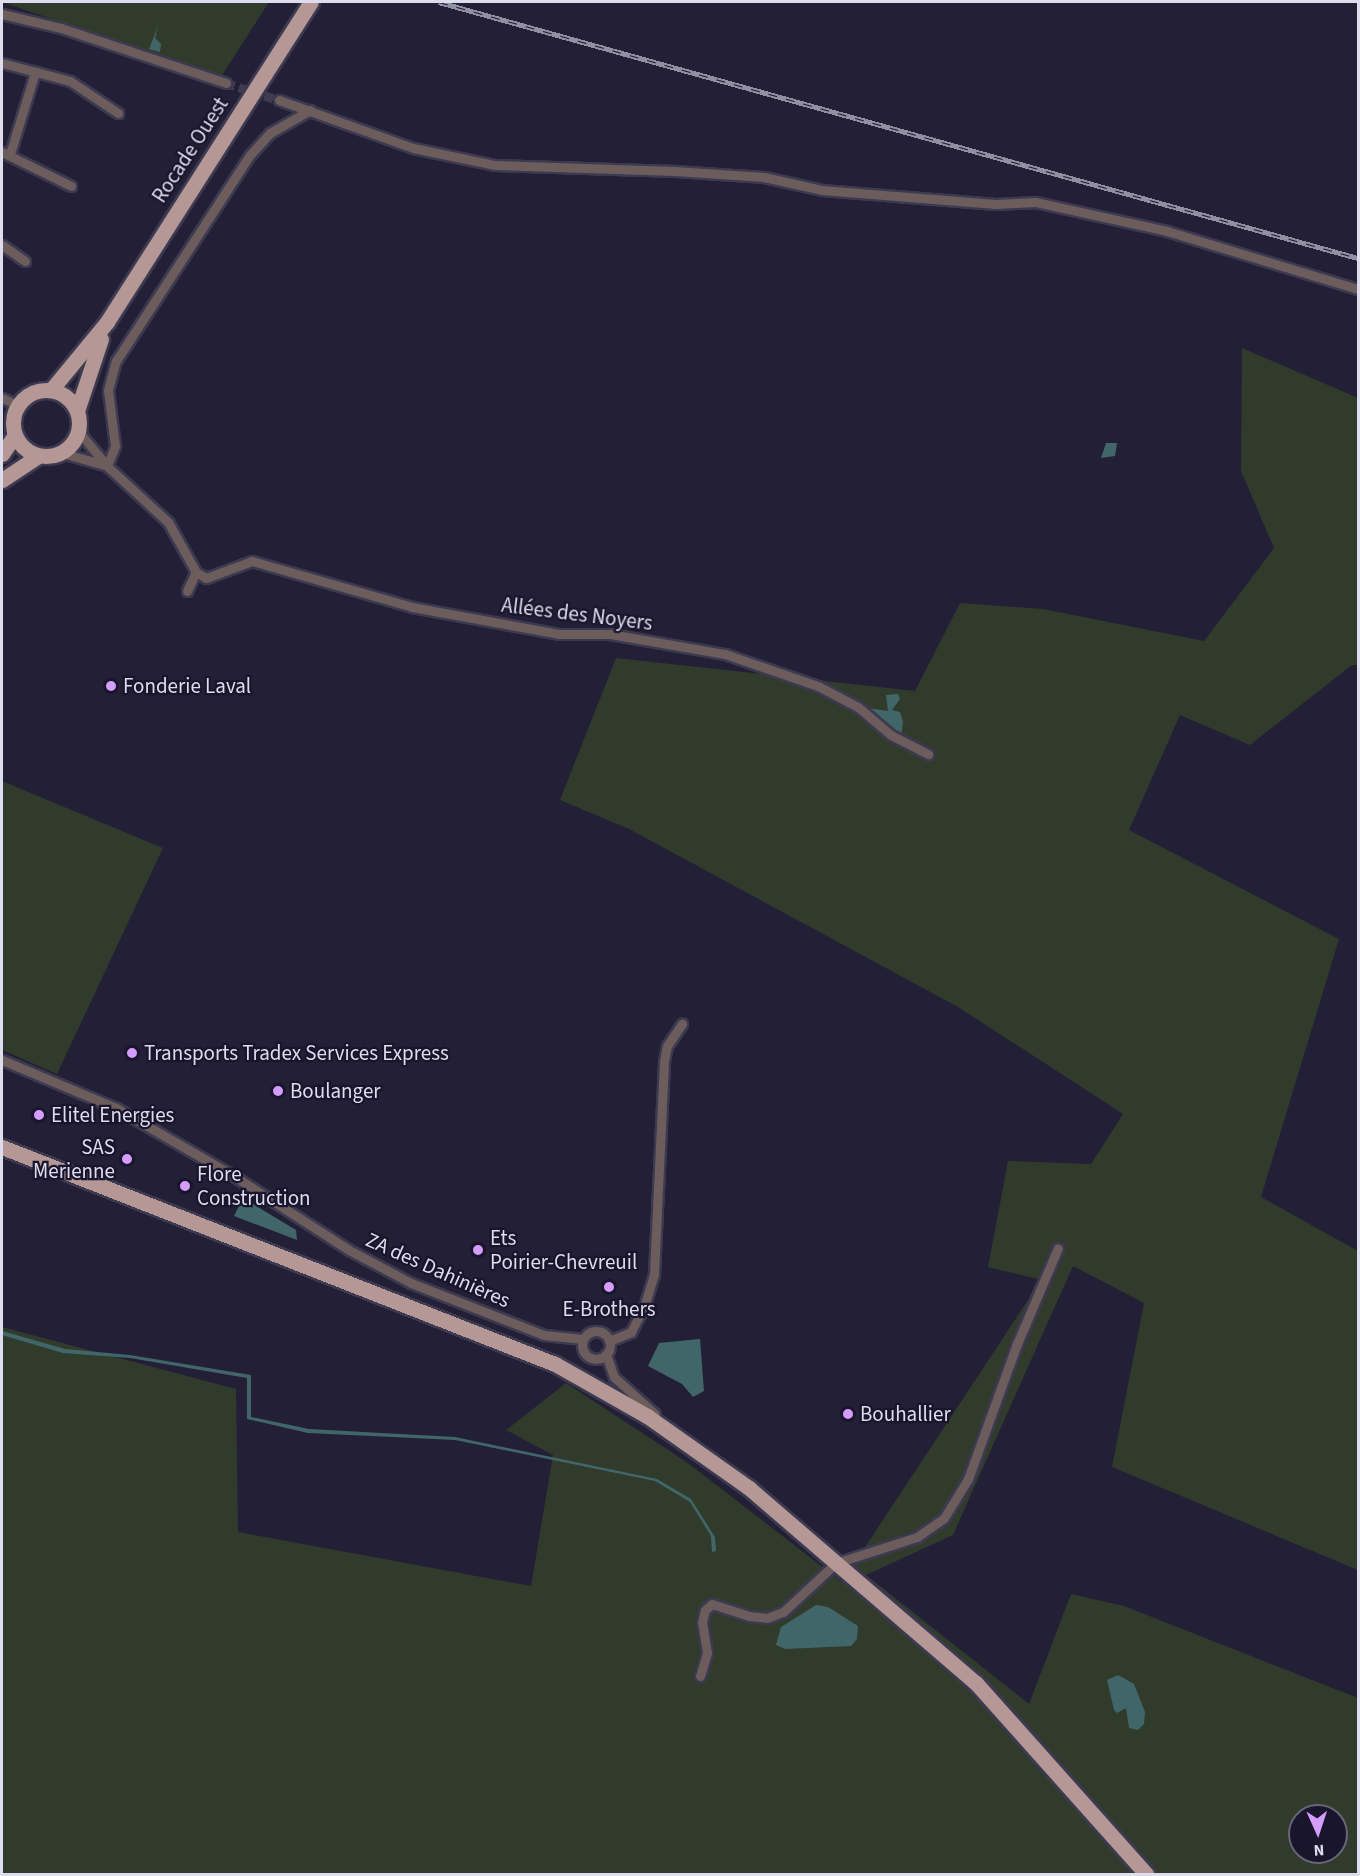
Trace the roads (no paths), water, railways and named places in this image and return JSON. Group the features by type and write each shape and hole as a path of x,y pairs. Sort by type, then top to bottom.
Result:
{"main road":[{"name":"Rocade Ouest","path":"51,390 107,322 311,2"},
{"name":"Rocade Ouest","path":"77,411 107,322"},
{"path":"2,480 38,456 62,453 78,432 77,411 71,401 51,390 32,393 18,405 12,425 20,445 38,456"},
{"path":"2,454 15,435"},
{"path":"2,1147 555,1364 683,1440 749,1488 976,1683 1146,1875"}],"street":[{"path":"2,14 61,28 226,83"},
{"path":"2,63 70,81 117,113"},
{"path":"35,72 6,153 71,186"},
{"path":"279,100 413,148 495,165 686,171 764,177 822,190 995,204 1036,202 1167,231 1359,289"},
{"path":"107,466 115,446 108,390 116,361 250,155 270,133 310,110"},
{"path":"2,245 25,261"},
{"path":"2,398 18,405"},
{"path":"78,432 107,466 168,522 196,572 188,591"},
{"path":"62,453 107,466"},
{"name":"Allées des Noyers","path":"196,572 206,578 252,561 403,605 559,634 610,634 725,654 818,686 858,707 891,735 928,754"},
{"path":"609,1341 626,1335 635,1326 654,1274 664,1061 667,1046 682,1024"},
{"name":"ZA des Dahinières","path":"2,1060 116,1108 237,1178 349,1250 411,1283 544,1335 583,1339"},
{"path":"700,1676 707,1653 702,1622 705,1610 720,1604 749,1616 767,1618 783,1612 836,1563 917,1537 944,1518 972,1469 1017,1344 1058,1248"},
{"path":"606,1354 595,1359 587,1355 583,1339 594,1331 604,1333 609,1341 606,1354 614,1377 623,1388 683,1440"}],"tunnel":[{"path":"226,83 279,100"}],"railway":[{"path":"439,2 1358,258"}],"place":[{"name":"Fonderie Laval","path":"111,686"},
{"name":"Transports Tradex Services Express","path":"132,1053"},
{"name":"Boulanger","path":"278,1091"},
{"name":"Elitel Energies","path":"39,1115"},
{"name":"SAS Merienne","path":"127,1159"},
{"name":"Flore Construction","path":"185,1186"},
{"name":"Ets Poirier-Chevreuil","path":"478,1250"},
{"name":"E-Brothers","path":"609,1287"},
{"name":"Bouhallier","path":"848,1414"}]}
